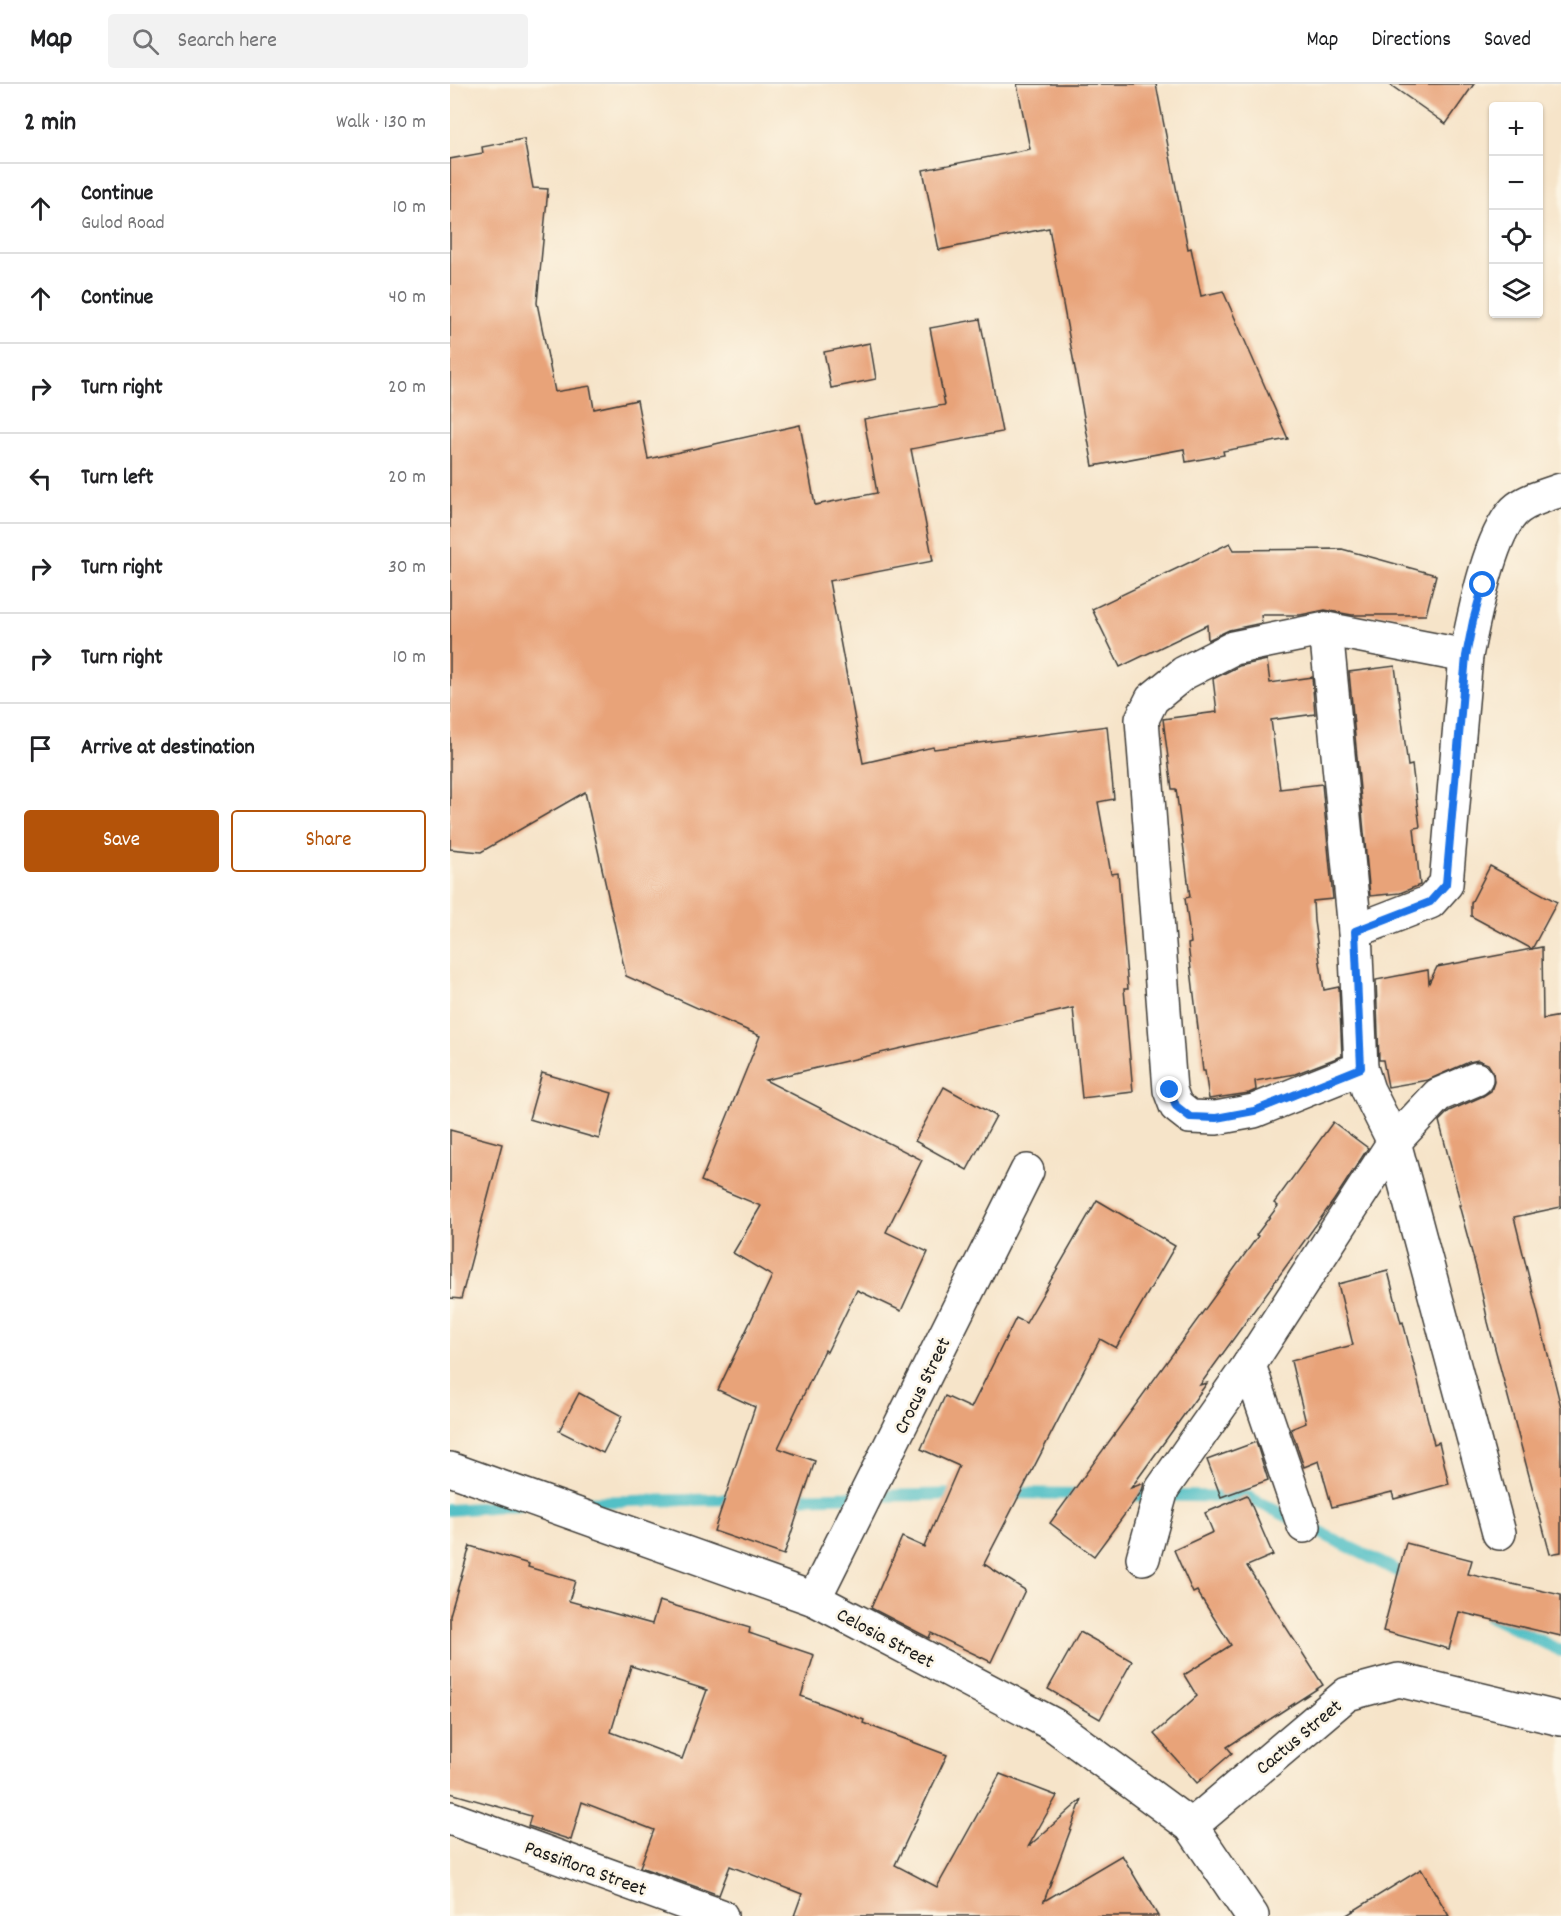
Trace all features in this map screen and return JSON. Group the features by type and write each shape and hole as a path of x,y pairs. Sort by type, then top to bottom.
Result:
{"street":[{"path":"1355,931 1430,902 1446,884 1466,656 1473,621 1495,545 1504,525 1517,509 1561,490"},
{"path":"1361,1068 1254,1111 1216,1118 1190,1117 1176,1106 1170,1090 1142,719 1152,699 1184,672 1233,648 1326,629 1466,656"},
{"path":"1326,629 1355,931 1361,1068 1368,1090 1394,1142 1499,1533"},
{"path":"1143,1558 1162,1489 1249,1365 1394,1142 1438,1095 1476,1079"},
{"name":"Crocus Street","path":"814,1599 1027,1171"},
{"path":"1249,1365 1304,1526"},
{"name":"Celosia Street","path":"450,1468 814,1599 1054,1725 1191,1826 1252,1916"},
{"name":"Cactus Street","path":"1191,1826 1347,1694 1357,1691 1398,1680 1561,1719"},
{"name":"Passiflora Street","path":"450,1818 721,1916"}],"building":[{"path":"1017,84 1156,84 1188,249 1191,248 1201,296 1223,291 1288,439 1223,451 1224,455 1186,462 1184,449 1093,466 1049,228 939,250 923,170 1030,149"},
{"path":"1389,84 1474,84 1446,124"},
{"path":"524,139 533,188 548,189 537,303 555,392 590,386 594,409 637,400 648,459 800,425 815,505 877,493 864,419 945,405 930,328 980,319 1002,432 911,449 933,561 829,581 863,763 933,747 934,749 1107,726 1114,799 1098,802 1111,874 1118,873 1128,989 1124,989 1133,1092 1082,1098 1073,1008 765,1080 922,1160 886,1232 928,1252 901,1311 857,1290 778,1448 815,1461 784,1555 714,1531 755,1407 718,1390 772,1276 733,1253 761,1206 701,1181 760,1036 626,976 585,792 481,852 450,849 450,159 483,153 482,147"},
{"path":"870,343 876,379 831,388 824,352"},
{"path":"1230,543 1234,550 1342,549 1436,575 1426,615 1352,615 1325,610 1300,615 1261,615 1262,623 1229,630 1208,640 1207,625 1120,667 1092,609"},
{"path":"1267,660 1270,683 1312,677 1315,714 1271,720 1280,789 1322,784 1333,899 1313,901 1314,921 1324,990 1339,987 1342,1056 1295,1074 1255,1081 1256,1090 1249,1093 1209,1099 1205,1071 1203,1071 1188,944 1191,943 1185,898 1190,897 1176,789 1172,789 1163,719 1217,712 1213,679 1239,666"},
{"path":"1395,666 1408,766 1412,765 1420,827 1414,828 1420,885 1400,893 1370,896 1349,672"},
{"path":"1490,866 1557,902 1532,949 1471,916 1471,903"},
{"path":"1542,947 1543,1019 1561,1016 1561,1207 1514,1217 1561,1407 1561,1552 1550,1554 1488,1322 1439,1121 1449,1111 1491,1091 1494,1082 1493,1072 1488,1064 1478,1060 1428,1080 1388,1087 1383,1060 1379,1060 1376,980 1428,970 1429,983 1437,967"},
{"path":"542,1073 612,1093 599,1139 529,1119"},
{"path":"944,1087 996,1116 967,1170 915,1141"},
{"path":"1333,1122 1368,1148 1334,1200 1200,1385 1207,1383 1131,1488 1144,1483 1142,1491 1094,1556 1050,1523 1258,1236 1256,1235 1278,1206 1274,1203"},
{"path":"450,1130 502,1144 461,1299 450,1298"},
{"path":"1097,1200 1175,1246 1116,1348 1100,1339 984,1564 1025,1590 991,1662 931,1633 929,1638 871,1608 902,1537 924,1547 959,1466 921,1449 945,1396 971,1408 1016,1318 1026,1323"},
{"path":"1388,1271 1434,1444 1439,1442 1449,1484 1394,1499 1392,1492 1332,1507 1319,1461 1304,1467 1291,1429 1306,1423 1291,1361 1353,1345 1338,1284"},
{"path":"579,1393 622,1416 603,1453 559,1431"},
{"path":"1256,1442 1268,1480 1221,1497 1207,1460"},
{"path":"1247,1495 1273,1555 1247,1566 1323,1685 1227,1747 1232,1753 1197,1783 1154,1734 1197,1696 1184,1675 1231,1645 1197,1591 1193,1593 1174,1550 1213,1532 1205,1513"},
{"path":"1406,1543 1472,1560 1468,1574 1561,1595 1561,1636 1459,1612 1449,1649 1383,1631"},
{"path":"470,1546 575,1581 569,1601 652,1624 659,1601 750,1628 749,1633 814,1655 801,1696 864,1720 863,1723 947,1755 895,1865 937,1887 1000,1774 1057,1796 1028,1847 1082,1799 1044,1901 1122,1855 1158,1916 794,1916 802,1894 730,1866 719,1895 640,1867 654,1830 582,1802 571,1840 528,1826 531,1816 450,1793 450,1615","holes":["631,1666 707,1690 682,1759 611,1732"]},
{"path":"1080,1632 1132,1661 1100,1719 1048,1689"},
{"path":"1421,1869 1449,1916 1345,1916"}],"waterway":[{"path":"1004,1493 1086,1494"},
{"path":"788,1498 963,1494"},
{"path":"1124,1495 1248,1497 1412,1578"},
{"path":"575,1502 741,1499"},
{"path":"450,1510 519,1505"},
{"path":"1489,1616 1561,1651"}],"route":[{"path":"1170,1090 1176,1106 1190,1117 1216,1118 1254,1111 1361,1068 1355,931 1430,902 1446,884 1466,656 1483,585"}]}
